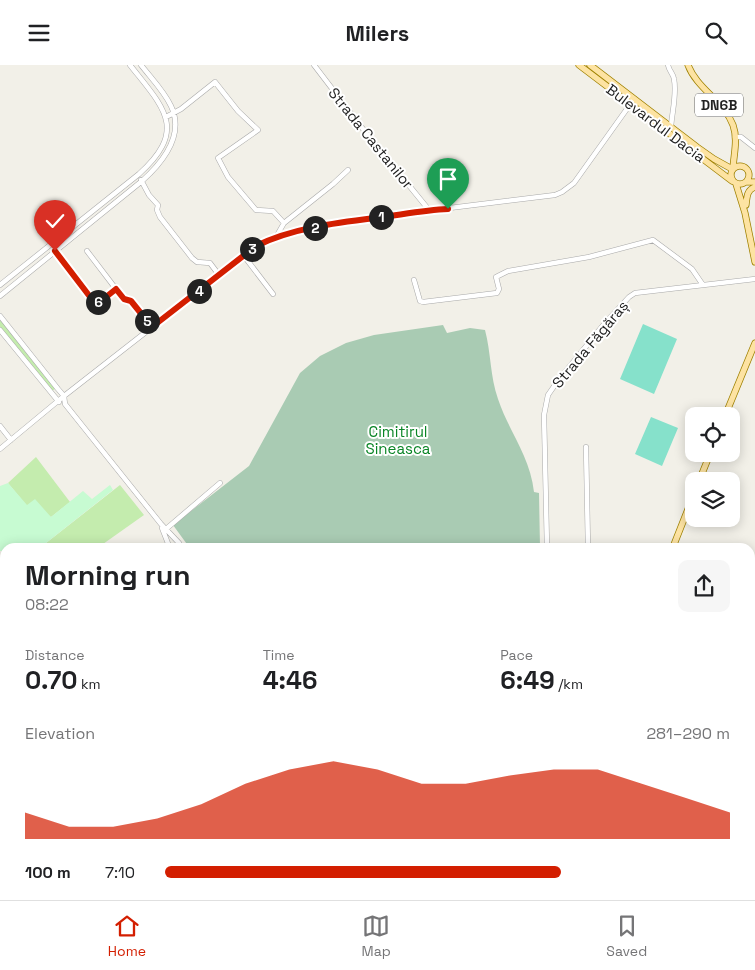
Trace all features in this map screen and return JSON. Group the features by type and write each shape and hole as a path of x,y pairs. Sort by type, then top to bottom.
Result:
{"main road":[{"name":"Bulevardul Dacia","path":"579,65 671,127 714,159 733,168"},
{"name":"Bulevardul Dacia","path":"590,65 632,102 734,182"},
{"name":"DN6B","path":"688,65 699,85 730,119 735,137 736,152 733,168"},
{"name":"DN6B","path":"736,152 747,169"},
{"path":"755,176 747,169 738,165 733,168 730,176 745,213 755,262"},
{"path":"746,205 745,183 749,177 747,169"},
{"path":"734,182 755,182"},
{"path":"745,213 748,192 755,187"},
{"path":"729,407 755,343"},
{"path":"674,543 685,516"}],"street":[{"path":"0,285 139,174 152,162 159,152 165,138 166,117 157,98 130,65"},
{"path":"0,296 142,181 168,152 174,135 174,114 166,97 140,65"},
{"name":"Strada Castanilor","path":"314,65 362,129 429,210"},
{"path":"668,65 669,70 673,74 675,88 671,127"},
{"path":"166,117 174,114 215,82 238,111 258,130 218,158 228,177 256,210 273,211 284,223"},
{"path":"0,449 256,246 276,237 345,222 511,201 554,195 562,192 574,183 632,102"},
{"path":"735,137 742,137 755,148"},
{"path":"276,237 284,223 333,185 348,170"},
{"path":"139,174 149,195 158,205 157,210 160,217 182,246 197,262 210,263 219,275"},
{"path":"414,280 420,301 429,302 497,293 496,277 508,271 601,255 653,240 692,269 703,285"},
{"path":"50,246 94,302 101,301 116,289"},
{"path":"87,251 124,299 131,301 152,327"},
{"path":"244,256 273,294"},
{"name":"Strada Făgăraș","path":"547,543 544,415 548,395 573,361 629,297 635,293 755,279"},
{"path":"0,316 64,397 65,404 161,524 178,541"},
{"path":"0,330 58,402 65,404"},
{"path":"0,426 11,441"},
{"path":"586,447 588,543"},
{"path":"166,529 220,483"},
{"path":"161,524 167,543"},
{"path":"170,543 178,541"}],"green space":[{"path":"2,319 56,388 51,392 0,329 0,321"},
{"path":"643,324 677,339 654,394 620,379"},
{"name":"Cimitirul Sineasca","path":"443,325 447,333 470,328 485,330 493,382 498,399 524,455 534,492 539,493 540,543 186,543 173,525 249,466 300,373 320,356 346,343 374,335"},
{"path":"651,417 678,428 662,466 635,454"},
{"path":"36,457 70,502 51,517 27,506 8,483"},
{"path":"8,483 27,505 35,499 51,517 83,491 92,499 110,485 113,490 46,543 0,543 0,486"},
{"path":"120,485 144,515 104,543 46,543"}],"route":[{"path":"55,251 94,302 101,301 116,289 124,299 131,301 152,327 256,246 276,237 361,219 448,209"}]}
